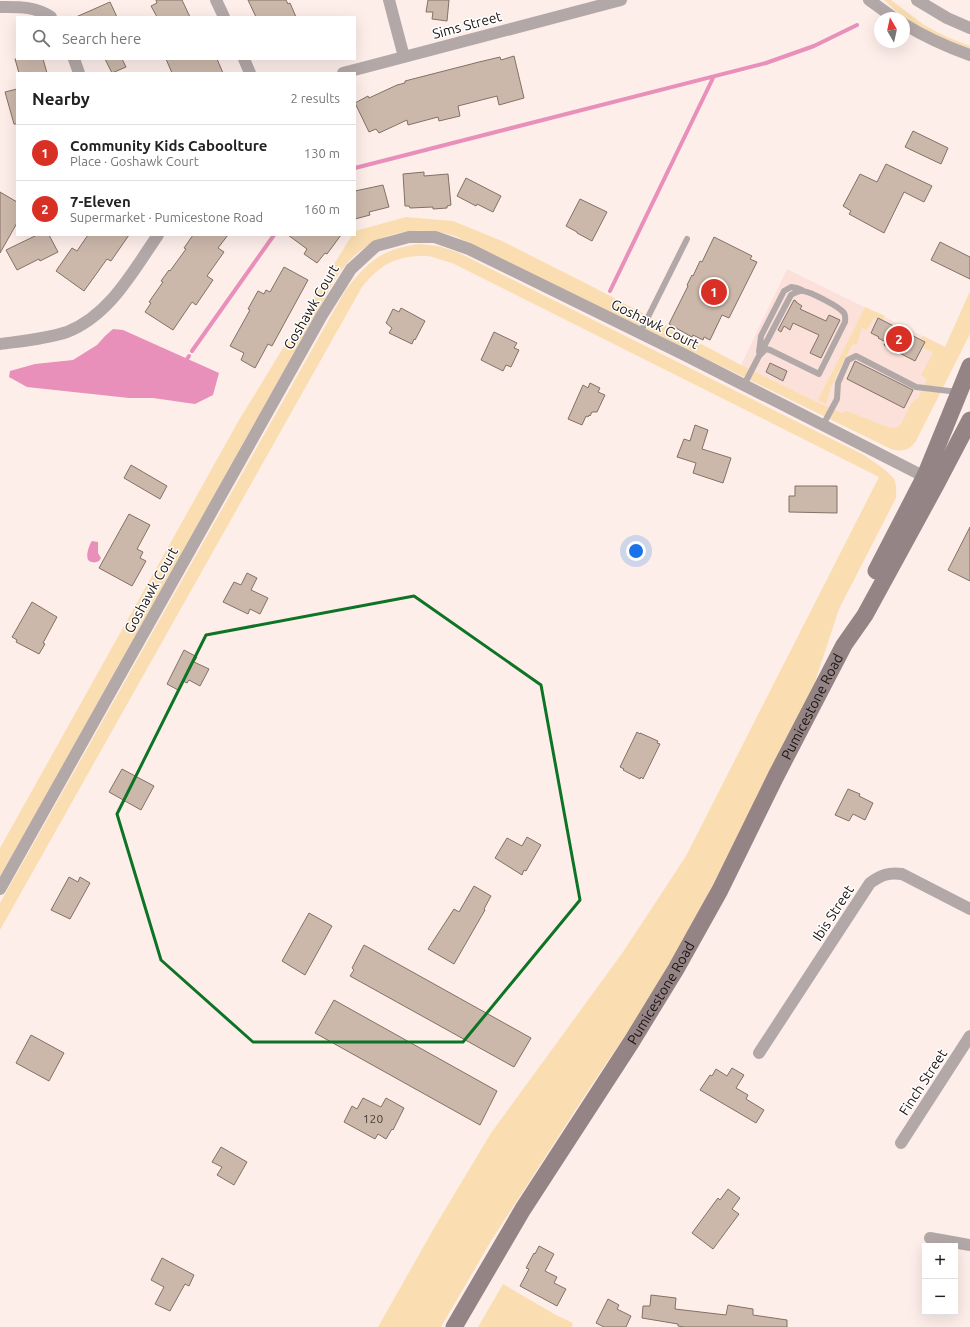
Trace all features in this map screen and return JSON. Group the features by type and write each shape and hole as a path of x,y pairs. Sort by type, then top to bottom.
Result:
{"main road":[{"name":"Pumicestone Road","path":"931,480 959,392 970,366"},
{"name":"Pumicestone Road","path":"454,1327 523,1209 632,1041 676,969 720,890 776,776 844,644 854,614 931,480 970,420"}],"street":[{"path":"216,0 224,16"},
{"path":"389,0 404,57"},
{"name":"Sims Street","path":"348,72 621,0"},
{"path":"869,0 886,12"},
{"path":"917,0 947,18 970,28"},
{"path":"0,7 33,9 44,12 50,16"},
{"path":"910,28 939,43 970,55"},
{"path":"74,60 78,72"},
{"path":"244,60 250,72"},
{"path":"0,344 66,332 84,323 111,301 157,236"},
{"name":"Goshawk Court","path":"0,889 322,315 351,269 376,246 409,237 435,236 468,249 640,333 931,480"},
{"name":"Ibis Street","path":"760,1053 870,883 878,877 887,873 902,874 970,909"},
{"name":"Finch Street","path":"901,1143 970,1036"},
{"path":"930,1238 970,1245"}],"lane":[{"path":"640,333 687,239"},
{"path":"744,385 759,356 791,295 796,292 803,291 835,305 844,313 846,317 845,322 819,374 770,350 766,349 759,356"},
{"path":"823,425 837,399 838,383 848,360 856,356 916,386 959,392"}],"highlighted area":[{"path":"414,596 541,685 580,900 463,1042 253,1042 161,960 117,814 206,635"}],"shaded area":[{"path":"884,0 891,0 907,12 897,12"},
{"path":"910,14 924,25 947,37 970,46 970,50 946,42 910,21"},
{"path":"406,217 453,221 502,241 741,365 817,402 842,413 847,411 890,428 897,427 901,424 912,402 918,398 927,379 921,375 933,353 922,347 925,342 920,339 923,336 945,347 970,291 970,334 916,441 906,450 893,450 455,236 438,232 404,232 388,236 373,243 359,252 336,278 0,877 0,848 239,420 351,236 356,236 356,231"},
{"path":"420,244 438,246 457,252 864,455 892,476 896,486 896,498 839,609 814,685 681,945 634,1022 491,1241 441,1327 378,1327 434,1228 491,1133 623,952 686,856 879,477 452,263 427,256 407,257 390,262 376,272 362,287 0,930 0,903 345,291 361,272 377,258 396,249"},
{"path":"787,269 945,347 901,430 868,424 817,402 741,365"},
{"path":"865,307 885,316 883,320 874,318 867,330 862,328 857,344 852,345 831,387 826,404 818,400"},
{"path":"113,329 123,330 219,373 213,395 195,404 153,398 129,398 27,387 9,377 10,371 35,364 73,360 97,345"},
{"path":"92,541 98,542 98,553 101,558 99,561 95,562 89,561 87,556 89,546"},
{"path":"503,1284 556,1315 573,1323 572,1327 478,1327"}],"building":[{"path":"156,0 182,0 190,16 156,16 151,6 157,3"},
{"path":"248,0 286,0 288,4 290,3 296,16 256,16"},
{"path":"428,0 449,0 447,21 432,19 433,12 426,12"},
{"path":"110,2 117,16 78,16"},
{"path":"514,56 524,98 499,105 497,96 458,106 460,116 439,121 438,117 408,125 407,120 379,133 376,129 369,132 356,105 356,102 368,96 369,98 397,85 405,83 405,81 500,57 501,60"},
{"path":"15,59 43,60 47,72 19,72"},
{"path":"106,60 122,60 126,67 112,72"},
{"path":"166,60 217,60 223,72 172,72"},
{"path":"16,89 16,124 14,124 5,92"},
{"path":"913,131 948,148 941,164 905,147"},
{"path":"886,164 932,186 924,202 904,192 884,233 849,214 851,211 843,206 860,174 877,182"},
{"path":"424,172 424,176 448,174 451,205 447,206 447,208 410,208 409,206 405,206 403,174"},
{"path":"466,178 501,196 493,212 477,204 476,206 457,196"},
{"path":"383,185 389,207 369,212 370,215 356,219 356,191"},
{"path":"0,192 16,201 16,225 0,253"},
{"path":"580,199 607,212 592,241 566,226"},
{"path":"35,236 50,236 58,252 40,261 39,259 17,270 6,250"},
{"path":"87,236 128,236 111,261 107,259 84,291 56,271 72,248 77,251"},
{"path":"192,236 227,236 218,248 224,252 207,276 213,280 196,305 192,302 173,330 145,312 151,303 149,302 163,282 161,281 186,249 184,248"},
{"path":"289,236 340,236 327,254 325,253 317,263 304,254 307,249"},
{"path":"714,237 752,256 750,259 757,262 729,318 722,315 710,340 704,337 703,340 693,335 692,337 669,324 692,275 693,276 700,261 702,262"},
{"path":"940,242 970,257 970,279 931,260"},
{"path":"284,267 308,280 272,346 268,344 255,368 241,360 244,353 230,346 250,310 248,309 258,291 264,294 266,290 270,292"},
{"path":"794,300 802,306 800,309 826,321 829,315 840,320 821,358 810,353 819,335 793,323 790,330 784,326 781,332 778,330"},
{"path":"401,308 425,321 412,344 389,333 392,328 386,323 393,309 399,312"},
{"path":"878,318 925,342 915,361 884,345 886,342 871,333"},
{"path":"494,332 517,343 514,348 519,350 511,367 506,365 503,371 481,360"},
{"path":"855,361 913,390 904,408 847,379"},
{"path":"770,363 787,371 783,381 766,372"},
{"path":"590,383 600,388 598,392 605,395 597,412 592,412 590,416 586,416 582,425 568,419 583,385 588,388"},
{"path":"695,425 708,430 702,449 731,458 723,483 693,473 696,463 677,457 684,439 690,441"},
{"path":"131,465 167,486 160,499 124,478"},
{"path":"795,486 837,486 837,513 789,512 789,496 795,496"},
{"path":"129,514 150,525 137,549 143,552 140,558 146,561 132,586 99,568"},
{"path":"970,527 970,581 948,570"},
{"path":"247,573 257,578 251,590 268,598 260,614 250,609 248,614 223,602 234,582 241,585"},
{"path":"32,602 57,617 43,643 45,644 39,654 16,642 17,640 12,637"},
{"path":"184,650 197,657 194,662 209,669 200,686 189,680 187,683 183,681 178,690 167,684"},
{"path":"637,732 658,741 657,743 660,744 643,779 641,777 640,779 620,767"},
{"path":"122,769 154,786 141,810 109,792"},
{"path":"848,789 860,794 859,796 873,803 865,820 853,814 849,821 835,815"},
{"path":"527,837 541,845 526,871 524,870 522,875 495,858 507,838 522,846"},
{"path":"69,877 78,882 80,877 90,883 70,919 51,910"},
{"path":"474,886 491,896 484,909 485,910 454,964 428,949 454,909 459,912"},
{"path":"309,913 332,926 305,975 282,961"},
{"path":"364,945 531,1038 514,1067 350,976 354,970 352,968"},
{"path":"334,1000 497,1091 480,1125 315,1033"},
{"path":"31,1035 64,1053 49,1081 16,1063"},
{"path":"732,1068 744,1075 736,1088 748,1095 746,1099 764,1110 756,1123 700,1090 716,1069 727,1076"},
{"path":"363,1098 381,1107 386,1098 404,1108 393,1130 392,1129 386,1139 378,1134 375,1139 344,1122 352,1106 357,1109"},
{"path":"221,1147 247,1162 234,1185 217,1175 222,1167 212,1162"},
{"path":"728,1189 740,1198 732,1209 739,1214 713,1249 692,1233 718,1198 720,1200"},
{"path":"539,1246 554,1254 545,1271 557,1277 554,1283 566,1289 557,1306 520,1286 529,1269 526,1268"},
{"path":"162,1258 194,1275 189,1286 185,1284 170,1311 155,1304 164,1287 151,1280"},
{"path":"651,1295 676,1298 675,1309 726,1315 728,1305 753,1309 753,1315 787,1320 787,1327 684,1327 678,1326 678,1324 642,1318 643,1306 650,1306"},
{"path":"608,1299 619,1305 617,1309 631,1316 626,1327 604,1327 596,1323"}],"waterway":[{"path":"356,168 766,63 814,46 857,25"},
{"path":"610,291 713,78"},
{"path":"192,351 273,236"}],"place":[{"name":"Community Kids Caboolture","path":"714,292"},
{"name":"7-Eleven","path":"899,339"}]}
